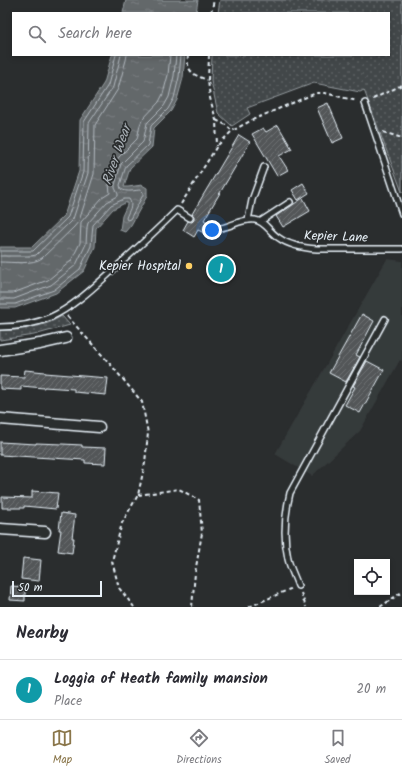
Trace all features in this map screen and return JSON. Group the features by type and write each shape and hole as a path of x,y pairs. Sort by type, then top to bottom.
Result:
{"street":[{"path":"0,350 40,344 66,338"},
{"path":"0,419 99,427"},
{"path":"0,529 45,532"}],"lane":[{"path":"365,103 402,214"},
{"path":"248,220 252,200 264,167"},
{"path":"207,228 219,228 243,220 261,221 290,202"},
{"path":"0,327 13,327 34,322 63,311 92,289 154,234 177,210 190,218"},
{"name":"Kepier Lane","path":"261,221 278,238 294,246 317,249 402,249"},
{"path":"298,586 288,559 285,539 286,513 290,493 385,319"}],"path":[{"path":"211,12 214,0"},
{"path":"188,56 187,64 190,71 208,80"},
{"path":"209,56 208,80 210,98 216,120 217,146"},
{"path":"177,210 217,146 232,131 252,120 316,93 325,93 365,103 402,85"},
{"path":"216,120 226,125 232,131"},
{"path":"374,130 402,138"},
{"path":"63,311 142,402 148,434 145,463 138,495 122,523 112,561 119,588 134,607"},
{"path":"138,495 179,489 199,500 202,533 195,573 192,607"},
{"path":"249,607 298,586 306,607"},
{"path":"380,607 402,592"}],"shaded area":[{"path":"220,0 402,0 402,192 364,90 360,92 314,83 247,108 250,114 232,126 218,113 211,81 212,56 390,56 390,12 218,12"},
{"path":"387,259 402,261 402,361 400,360 360,431 312,476 275,454"},
{"path":"62,316 70,325 34,335 0,340 0,330 36,326 48,323"}],"water":[{"path":"126,0 198,0 196,12 123,12"},
{"name":"River Wear","path":"112,56 185,56 183,78 177,100 171,111 154,128 152,147 130,168 124,187 142,185 147,188 147,196 131,225 125,232 120,230 122,216 127,202 113,209 96,228 95,247 84,271 56,293 15,308 0,308 0,247 32,247 64,216 79,171 80,120 104,83"}],"building":[{"path":"328,103 343,138 332,143 317,108"},
{"path":"278,125 292,149 279,156 288,170 277,176 252,134 263,128 266,132"},
{"path":"239,135 250,142 204,220 209,223 204,226 204,233 198,230 194,237 183,230 188,221 192,222 194,220 194,216 192,214"},
{"path":"303,183 309,193 298,200 292,190"},
{"path":"303,198 310,211 283,227 276,216"},
{"path":"362,314 374,321 356,355 360,357 346,382 329,373"},
{"path":"367,361 384,370 360,413 345,405 355,387 353,386"},
{"path":"25,370 108,378 106,395 74,392 74,389 44,387 21,386 21,390 0,389 0,376 24,377"},
{"path":"0,442 82,445 82,447 106,448 105,464 85,463 85,460 0,455"},
{"path":"32,491 58,493 56,509 24,506 24,508 2,508 2,497 32,498"},
{"path":"61,513 75,515 72,553 58,551 61,530 59,530"},
{"path":"23,558 41,560 39,581 21,579"},
{"path":"11,586 25,587 25,601 10,600"}],"place":[{"name":"Kepier Hospital","path":"189,266"},
{"name":"Loggia of Heath family mansion","path":"221,269"}]}
